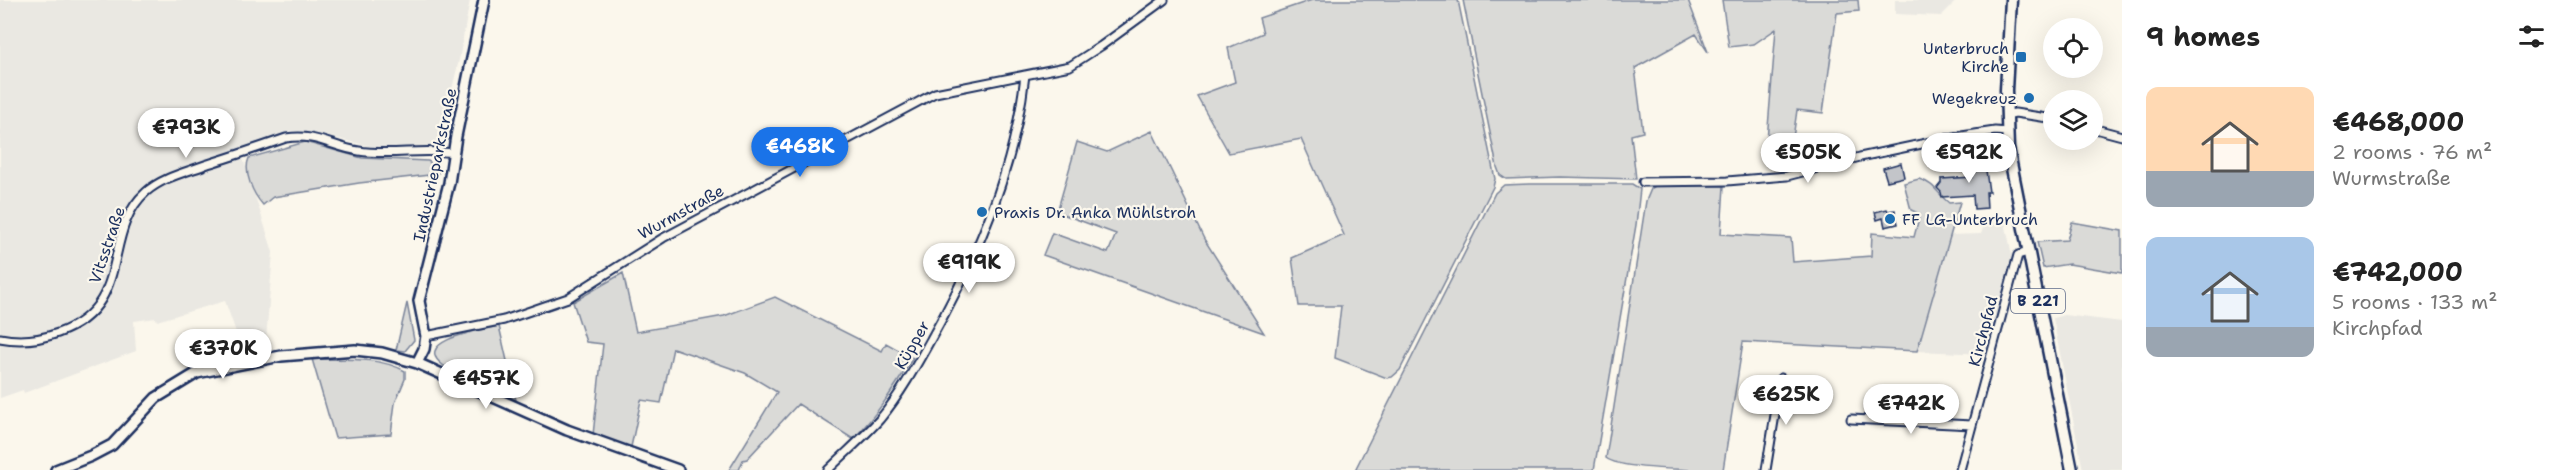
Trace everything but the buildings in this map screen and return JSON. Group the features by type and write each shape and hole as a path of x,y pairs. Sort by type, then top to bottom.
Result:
{"main road":[{"name":"B 221","path":"2011,0 2007,132 2028,252 2073,470"}],"street":[{"name":"Industrieparkstraße","path":"426,336 419,301 449,183 484,0"},
{"name":"Wurmstraße","path":"426,336 504,320 568,298 663,238 935,93 1070,66 1164,0"},
{"name":"Küpper","path":"828,470 880,418 910,376 952,301 982,236 1013,148 1025,75"},
{"path":"2006,115 2015,113 2043,117"},
{"path":"1643,182 1727,181 1786,176 1955,136 1995,131 2007,132"},
{"path":"2103,131 2122,136"},
{"name":"Vitsstraße","path":"0,338 37,339 64,331 87,317 103,298 110,283 123,230 132,209 147,190 172,177 286,138 299,136 329,141 360,151 453,153"},
{"name":"Kirchpfad","path":"1960,470 2018,255 2028,252"},
{"path":"417,363 424,349 426,336"},
{"path":"56,470 112,445 156,398 197,373 249,361 331,350 382,353 417,363 567,430 678,470"},
{"path":"1766,470 1781,378"},
{"path":"1851,419 1972,425"}],"shaded area":[{"path":"0,0 470,0 443,127 442,143 435,147 373,147 314,133 291,131 240,149 273,252 266,340 249,346 244,336 238,338 225,301 157,321 156,318 134,321 136,351 24,393 23,390 0,398"},
{"path":"1312,0 1458,0 1495,179 1400,370 1392,377 1387,378 1335,358 1341,306 1299,306 1292,258 1344,235 1301,139 1229,153 1197,96 1235,82 1228,48 1263,33 1259,18"},
{"path":"1463,0 1688,0 1708,52 1696,34 1635,68 1643,132 1631,135 1636,179 1560,177 1506,179 1500,175 1497,167"},
{"path":"1722,0 1858,0 1859,11 1837,13 1823,113 1797,110 1793,138 1767,140 1776,29 1754,44 1729,47"},
{"path":"1895,0 1956,1 1941,16 1895,14"},
{"path":"1152,131 1204,239 1264,333 1043,255 1052,233 1108,253 1116,234 1057,212 1077,142 1107,152"},
{"path":"305,142 362,158 428,161 439,168 438,174 359,183 273,197 263,205 250,183 247,170 249,158"},
{"path":"1919,179 1933,186 1949,203 1960,202 1917,351 1743,342 1723,470 1643,467 1614,462 1606,458 1646,201 1651,189 1657,185 1724,186 1721,234 1791,238 1793,262 1871,256 1872,233 1914,237 1920,214 1911,210 1904,183"},
{"path":"1632,184 1640,189 1636,225 1594,470 1355,470 1495,193 1504,185"},
{"path":"1985,222 2005,222 2013,260 1987,354 1917,351 1950,235 1981,234"},
{"path":"2072,222 2122,231 2122,273 2069,264 2043,268 2037,242 2067,240"},
{"path":"623,273 636,332 724,316 775,297 882,351 886,343 913,358 878,410 853,439 798,404 747,459 743,460 739,470 729,470 777,392 745,373 673,348 661,403 641,400 631,447 593,435 603,344 586,342 573,302"},
{"path":"407,303 414,340 405,351 396,350"},
{"path":"2064,315 2122,322 2122,470 2083,470 2053,318"},
{"path":"499,326 516,400 444,366 436,357 436,349 454,337"},
{"path":"312,359 372,361 405,371 405,379 395,403 391,434 335,438"}],"place":[{"name":"Unterbruch Kirche","path":"2021,57"},
{"name":"Wegekreuz","path":"2029,98"},
{"name":"Praxis Dr. Anka Mühlstroh","path":"982,212"},
{"name":"FF LG-Unterbruch","path":"1890,219"}]}
